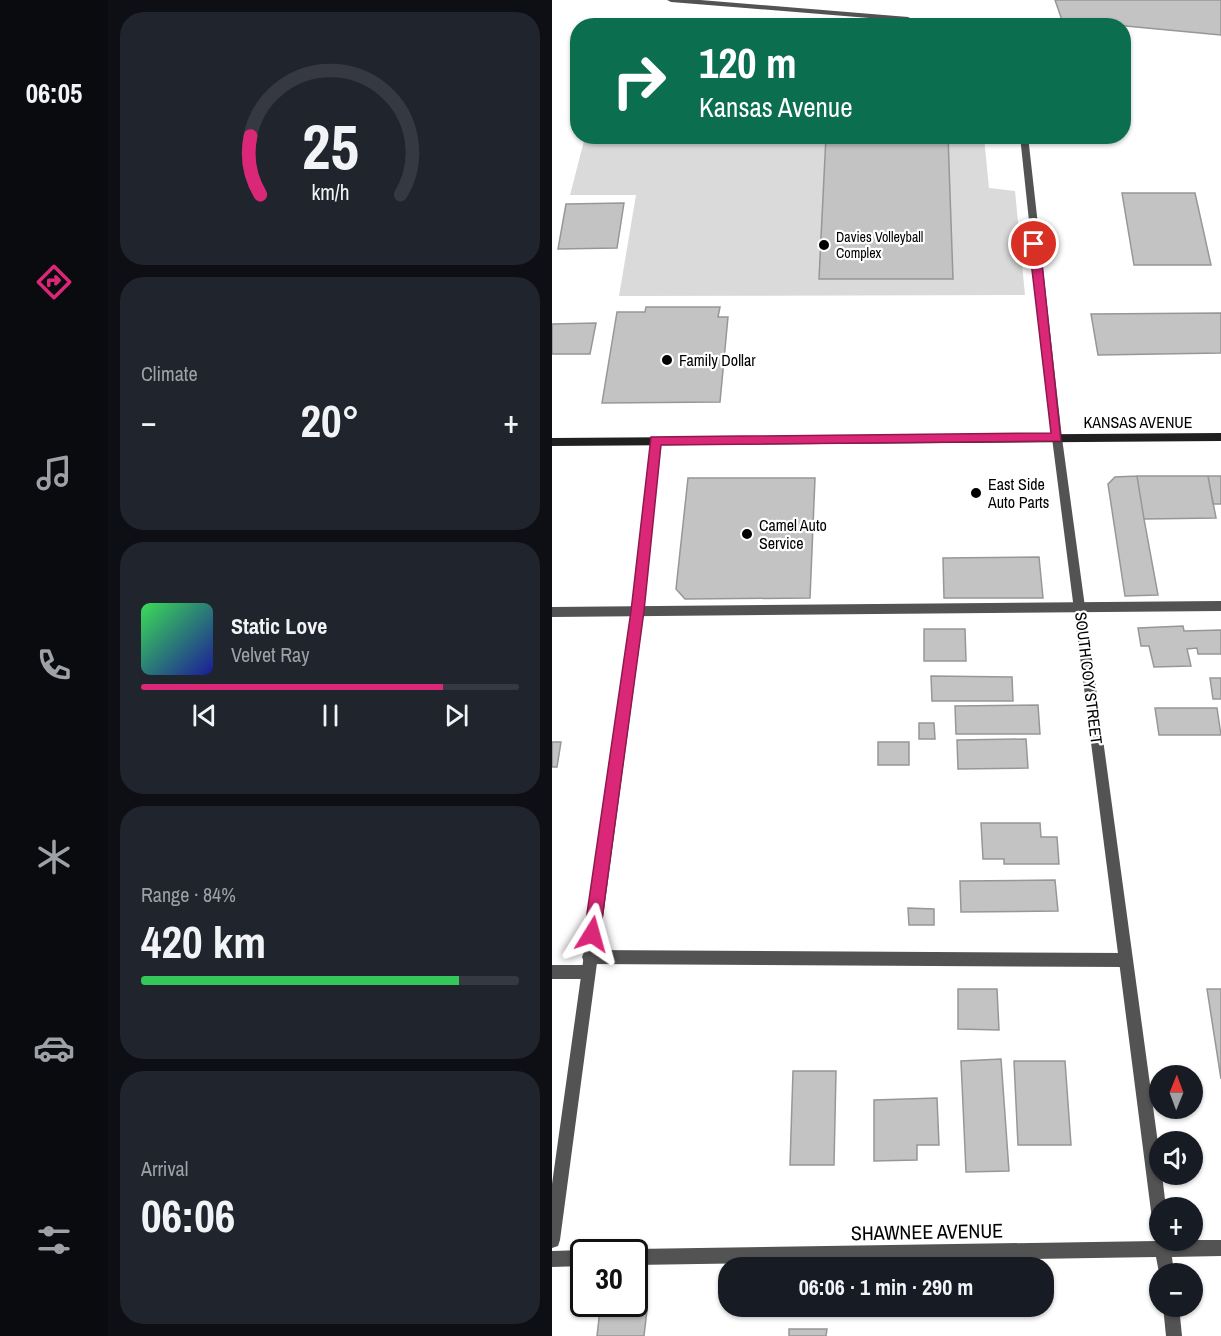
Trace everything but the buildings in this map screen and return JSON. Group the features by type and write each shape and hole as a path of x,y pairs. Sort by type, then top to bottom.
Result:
{"main road":[{"name":"KANSAS AVENUE","path":"552,442 1221,437"}],"street":[{"path":"671,0 896,18"},
{"name":"SOUTH COY STREET","path":"1025,144 1057,438 1157,1197"},
{"path":"552,1240 638,611 656,441"},
{"path":"552,612 1221,606"},
{"path":"589,957 1125,960"},
{"path":"552,972 588,972"},
{"name":"SHAWNEE AVENUE","path":"648,1257 1149,1245"},
{"name":"SHAWNEE AVENUE","path":"1203,1247 1221,1248"},
{"path":"552,1259 570,1258"},
{"path":"1171,1317 1174,1336"}],"shaded area":[{"name":"Davies Volleyball Complex","path":"583,144 985,144 989,188 1015,191 1025,295 619,296 636,195 570,195"}],"place":[{"name":"Davies Volleyball Complex","path":"824,245"},
{"name":"Family Dollar","path":"667,360"},
{"name":"East Side Auto Parts","path":"976,493"},
{"name":"Camel Auto Service","path":"747,534"}],"route":[{"path":"592,934 638,611 656,441 1057,438 1034,244"}]}
